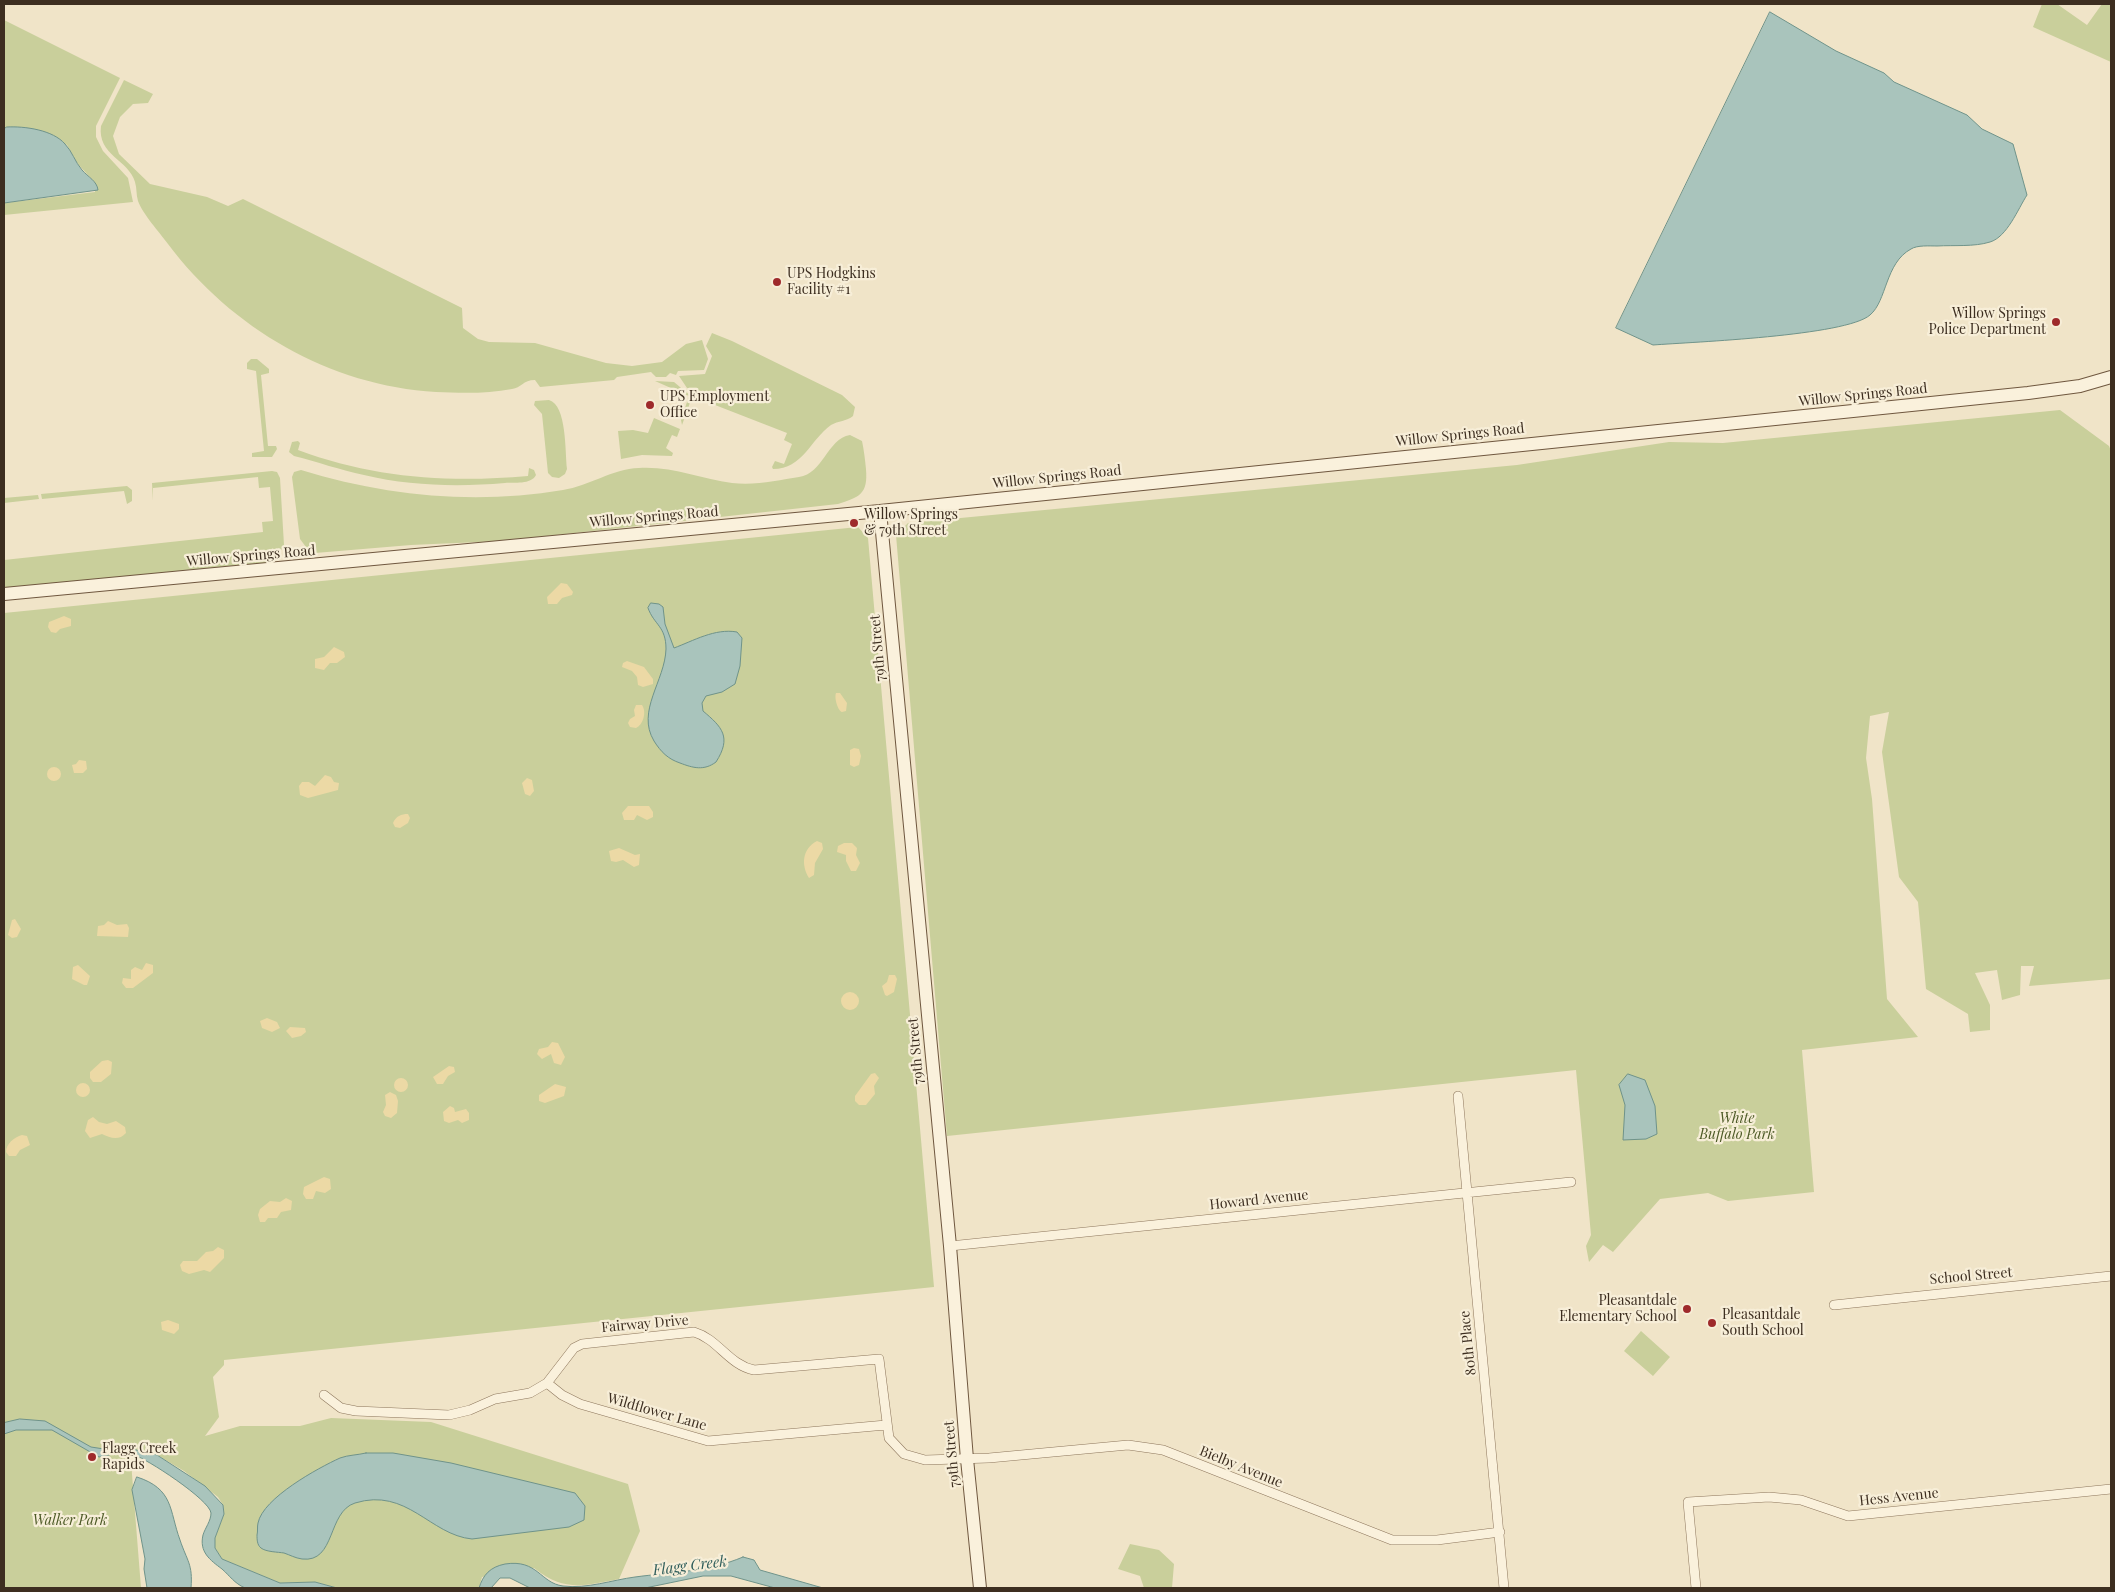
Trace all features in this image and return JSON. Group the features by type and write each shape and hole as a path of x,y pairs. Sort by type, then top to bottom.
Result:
{"main road":[{"name":"Willow Springs Road","path":"4,594 880,510 2028,394 2094,383 2111,377"},
{"name":"79th Street","path":"880,510 950,1246 967,1459 980,1588"}],"street":[{"name":"80th Place","path":"1458,1096 1504,1588"},
{"name":"Howard Avenue","path":"950,1246 1571,1182"},
{"name":"School Street","path":"1834,1305 2111,1276"},
{"name":"Fairway Drive","path":"324,1395 341,1408 356,1411 449,1415 470,1410 496,1399 530,1393 547,1383 569,1354 582,1344 694,1332 709,1338 736,1364 754,1370 879,1359 886,1425 889,1438 896,1448 914,1458 967,1459"},
{"name":"Wildflower Lane","path":"547,1383 562,1395 580,1404 708,1441 886,1425"},
{"name":"Bielby Avenue","path":"967,1459 1128,1445 1163,1450 1392,1540 1437,1540 1500,1532"},
{"name":"Hess Avenue","path":"1696,1588 1688,1502 1769,1497 1801,1500 1848,1516 2111,1489"}],"green space":[{"path":"2042,4 2057,4 2087,25 2102,4 2111,4 2111,62 2033,27"},
{"path":"4,20 120,78 96,126 96,137 103,151 128,178 133,202 4,215 4,203 95,192 95,183 76,162 67,145 43,132 18,127 4,129"},
{"path":"124,80 153,94 148,103 133,104 120,117 113,136 119,154 150,184 207,197 228,206 243,199 462,308 463,328 478,339 489,342 535,343 606,363 632,366 662,362 686,344 702,340 708,359 704,370 678,371 676,375 670,373 666,377 656,377 651,372 617,377 614,380 540,387 535,380 531,380 515,388 493,392 464,393 436,392 397,387 358,378 321,365 286,347 253,326 222,302 193,274 143,211 138,201 136,184 132,174 108,151 101,136 101,126"},
{"path":"712,333 842,395 855,407 853,416 831,425 792,464 783,468 773,469 775,461 784,464 792,444 784,440 787,433 697,398 696,393 687,388 679,376 705,374 712,356 706,346"},
{"path":"251,359 257,359 269,369 269,373 261,375 268,446 276,446 277,449 272,457 252,457 252,453 264,451 256,371 247,369 247,363"},
{"path":"655,381 674,382 692,397 682,425 681,420 689,396"},
{"path":"549,400 555,404 559,411 564,430 567,469 565,474 559,478 552,477 548,473 542,414 534,405 535,401"},
{"name":"White Buffalo Park","path":"2060,410 2109,446 2111,451 2111,979 2029,986 2034,966 2021,966 2020,995 2002,1000 1997,970 1975,973 1990,1005 1990,1030 1970,1032 1968,1014 1926,989 1918,902 1899,877 1882,752 1889,712 1870,716 1866,758 1872,799 1887,999 1918,1037 1802,1050 1814,1192 1728,1201 1708,1193 1660,1199 1613,1252 1603,1245 1589,1262 1586,1246 1591,1235 1576,1070 947,1136 896,535 908,523 1517,465 1669,442 1723,443"},
{"path":"654,418 680,429 677,437 672,435 666,448 673,453 672,456 642,455 621,459 618,431 633,430 648,433"},
{"path":"850,435 862,441 866,484 857,496 838,504 502,541 411,545 315,553 306,547 300,539 292,477 294,472 301,470 333,479 398,492 463,497 530,495 563,490 619,471 639,468 663,469 732,483 758,483 799,477 807,474 814,470 836,443"},
{"path":"298,441 300,443 298,450 326,459 354,467 411,476 469,479 528,476 529,468 534,470 536,475 526,482 452,485 434,485 381,479 294,456 289,452 292,442"},
{"path":"277,472 280,478 284,545 277,557 267,564 188,570 4,590 4,560 263,532 262,522 273,521 270,487 259,488 258,477 153,488 153,501 152,483"},
{"path":"127,486 132,490 132,501 127,504 124,491 42,499 41,494"},
{"path":"38,495 39,499 4,503 4,498"},
{"name":"Walker Park","path":"858,527 868,538 934,1287 224,1360 224,1365 213,1377 219,1417 205,1436 240,1426 300,1426 331,1418 431,1422 628,1484 640,1531 619,1579 595,1584 565,1584 545,1576 534,1568 482,1577 479,1588 337,1588 315,1582 280,1583 222,1559 215,1548 215,1538 224,1514 223,1505 218,1497 184,1471 157,1455 130,1449 141,1588 4,1588 4,613"},
{"path":"1641,1331 1670,1357 1653,1376 1624,1351"},
{"path":"1130,1544 1159,1550 1174,1564 1172,1588 1144,1588 1140,1576 1118,1569"}],"sand":[{"path":"561,583 567,584 573,592 572,595 562,598 557,604 548,604 547,597"},
{"path":"64,616 71,619 71,626 60,629 56,633 51,632 48,627 49,622"},
{"path":"334,647 344,652 345,657 337,663 330,663 324,670 315,668 315,659 324,657"},
{"path":"627,661 644,667 653,679 653,684 643,687 638,685 637,677 632,671 622,667 623,663"},
{"path":"836,693 840,693 847,703 846,711 842,712 838,707 836,698"},
{"path":"636,705 642,705 644,715 636,728 630,727 628,723 635,716 634,710"},
{"path":"854,748 859,749 861,756 859,765 854,767 850,765 850,750"},
{"path":"79,760 86,761 87,769 83,773 74,773 72,765 76,764"},
{"path":"51,767 57,767 61,774 57,781 51,781 47,777 47,771"},
{"path":"325,775 331,777 334,782 339,783 338,790 308,798 300,795 299,786 302,782 309,782 315,786"},
{"path":"527,778 532,780 534,791 530,796 525,794 522,783"},
{"path":"628,806 649,806 653,812 653,817 647,820 637,815 634,820 624,820 622,813"},
{"path":"408,814 410,818 408,823 400,828 395,827 393,823 397,817"},
{"path":"817,841 822,843 823,849 815,863 814,875 809,878 806,873 804,858 808,848"},
{"path":"844,843 852,843 857,848 856,855 860,863 856,871 851,871 846,861 846,855 837,852 838,846"},
{"path":"619,848 635,855 640,854 639,865 634,867 623,860 611,861 609,851"},
{"path":"15,919 21,929 17,937 12,938 8,935 12,920"},
{"path":"108,921 117,925 127,924 129,928 128,937 97,936 98,926 104,925"},
{"path":"146,963 153,965 153,973 133,988 126,988 122,983 123,978 131,979 131,970 135,967 142,970"},
{"path":"78,965 90,976 87,985 72,979 73,967"},
{"path":"889,975 895,975 897,979 894,992 887,996 882,986 887,982"},
{"path":"850,992 856,995 859,1001 856,1007 850,1010 844,1007 841,1001 844,995"},
{"path":"267,1018 277,1022 280,1028 272,1032 262,1028 260,1021"},
{"path":"290,1027 305,1028 306,1032 301,1036 292,1038 286,1031"},
{"path":"552,1042 558,1043 565,1057 561,1065 554,1063 551,1054 542,1059 537,1054 539,1049 548,1047"},
{"path":"108,1060 112,1062 111,1074 101,1082 93,1082 90,1078 90,1072 102,1061"},
{"path":"449,1066 454,1067 455,1072 448,1076 443,1084 437,1084 433,1077"},
{"path":"875,1073 879,1078 874,1086 875,1094 866,1105 859,1105 855,1101 855,1096 871,1074"},
{"path":"398,1078 404,1078 408,1085 404,1092 398,1092 394,1088 394,1082"},
{"path":"80,1083 86,1083 90,1090 86,1097 80,1097 76,1093 76,1087"},
{"path":"555,1084 566,1087 564,1096 545,1103 539,1101 539,1095"},
{"path":"390,1092 396,1095 398,1101 397,1113 391,1118 385,1116 383,1112 386,1105 385,1095"},
{"path":"450,1106 454,1108 455,1112 466,1109 469,1113 469,1120 462,1123 458,1120 449,1123 444,1121 443,1112"},
{"path":"93,1117 99,1122 107,1124 116,1121 125,1127 126,1133 117,1138 111,1138 102,1134 90,1138 85,1131 88,1120"},
{"path":"22,1135 27,1136 30,1145 20,1150 16,1156 9,1156 6,1149 9,1144 13,1139"},
{"path":"324,1177 330,1179 331,1189 325,1193 316,1191 313,1199 306,1199 303,1194 304,1187"},
{"path":"286,1198 292,1201 291,1210 281,1212 277,1218 268,1218 265,1222 260,1222 258,1215 260,1209 270,1201 280,1202"},
{"path":"218,1247 224,1250 224,1258 210,1272 204,1270 189,1274 182,1271 180,1265 183,1261 197,1261 206,1252 213,1251"},
{"path":"168,1320 179,1324 179,1329 174,1334 162,1330 161,1322"}],"water":[{"path":"1770,12 1836,51 1884,73 1894,82 1967,115 1982,129 2013,144 2027,195 2007,229 2002,235 1990,242 1964,246 1917,247 1902,255 1891,272 1876,309 1870,315 1855,322 1832,328 1768,337 1653,345 1616,328"},
{"path":"7,127 38,130 60,139 77,164 94,182 98,190 4,203 4,129"},
{"path":"651,603 659,604 663,607 665,624 674,648 712,633 737,632 742,638 740,666 735,684 722,692 706,696 702,703 703,711 720,728 724,739 721,753 716,762 707,767 689,766 668,757 654,741 649,730 648,718 650,707 661,673 666,649 662,630 650,614 648,608"},
{"path":"1628,1074 1645,1080 1655,1106 1657,1134 1646,1139 1623,1140 1625,1105 1619,1085"},
{"path":"20,1419 45,1421 91,1447 104,1449 124,1447 157,1455 205,1486 223,1505 224,1514 215,1538 215,1548 222,1559 280,1583 315,1582 337,1588 245,1588 241,1586 210,1559 204,1551 203,1535 211,1513 208,1507 189,1490 163,1471 132,1454 120,1453 99,1457 52,1430 16,1430 4,1434 4,1423"},
{"path":"366,1453 393,1453 451,1463 575,1493 585,1506 584,1520 569,1527 472,1539 457,1536 404,1506 389,1501 373,1500 355,1503 346,1508 321,1553 313,1558 299,1559 260,1547 257,1538 258,1523 262,1513 280,1494 306,1476 340,1458"},
{"path":"137,1477 158,1488 168,1502 189,1563 191,1588 147,1588 144,1569 145,1559 132,1490"},
{"path":"743,1557 754,1560 760,1570 823,1588 775,1588 731,1576 703,1576 645,1588 530,1588 510,1578 500,1578 491,1588 479,1588 488,1572 495,1567 505,1564 516,1563 525,1565 555,1584 572,1587 703,1569"}],"place":[{"name":"UPS Hodgkins Facility #1","path":"777,282"},
{"name":"Willow Springs Police Department","path":"2056,322"},
{"name":"UPS Employment Office","path":"650,405"},
{"name":"Willow Springs & 79th Street","path":"854,523"},
{"name":"Pleasantdale Elementary School","path":"1687,1309"},
{"name":"Pleasantdale South School","path":"1712,1323"},
{"name":"Flagg Creek Rapids","path":"92,1457"}],"water label":[{"name":"Flagg Creek","path":"690,1566"}]}
